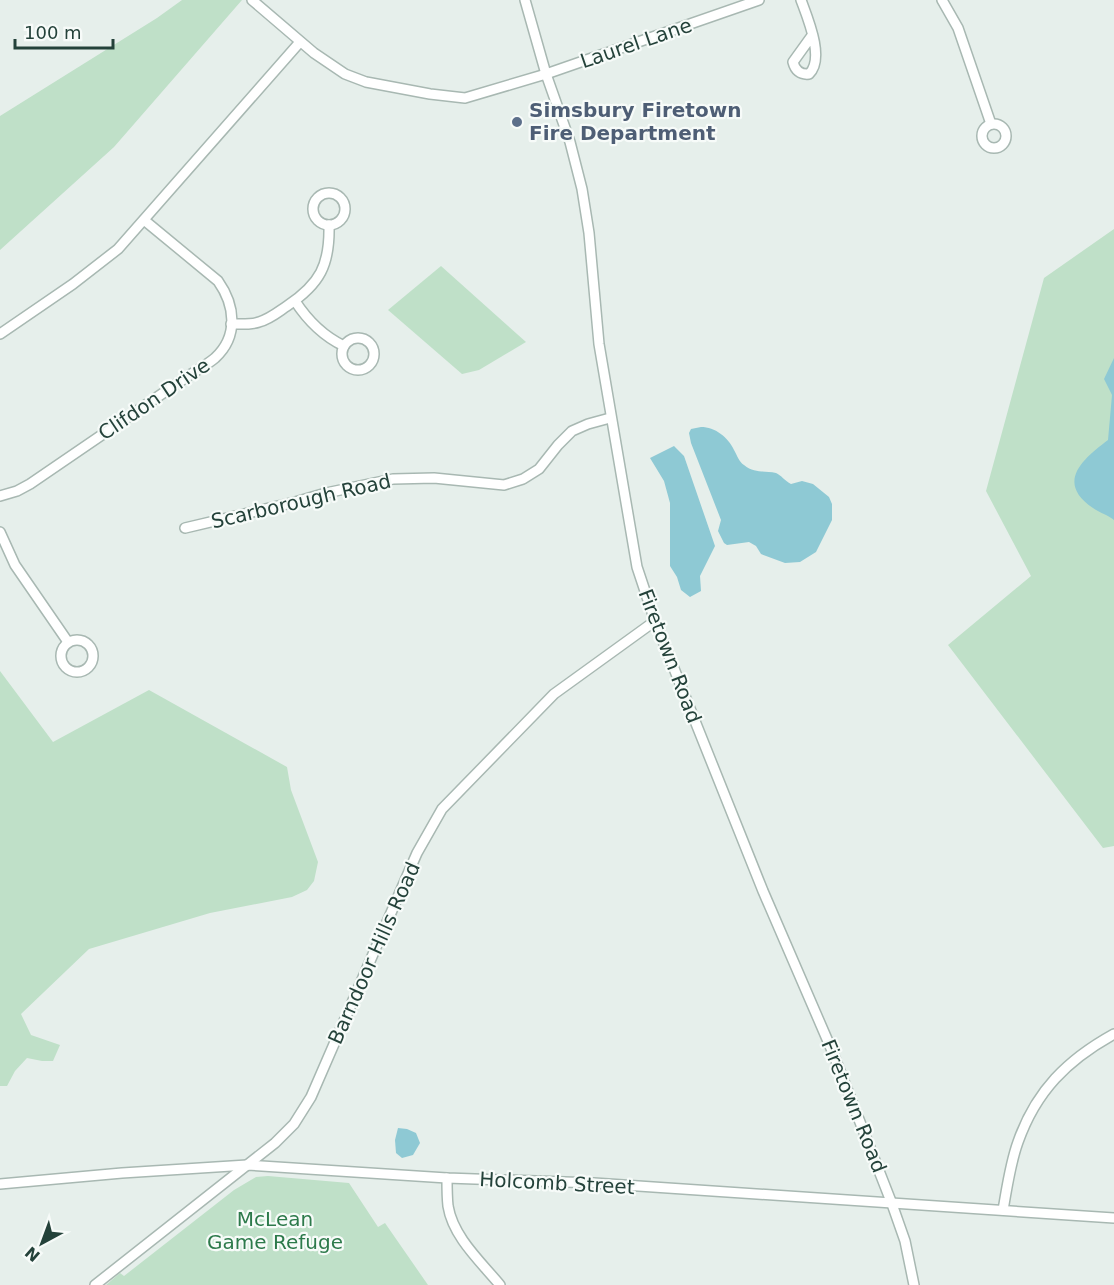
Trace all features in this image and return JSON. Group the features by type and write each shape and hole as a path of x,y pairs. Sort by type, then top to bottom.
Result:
{"street":[{"name":"Laurel Lane","path":"252,0 326,63 345,74 366,82 457,98 479,95 546,74 759,0"},
{"name":"Firetown Road","path":"525,0 546,74 570,142 582,189 589,233 599,345 637,567 655,621 763,891 833,1053 892,1204 905,1241 914,1285"},
{"path":"801,0 812,37"},
{"path":"942,0 958,28 991,124"},
{"path":"0,334 96,268 118,249 300,42"},
{"name":"Clifdon Drive","path":"0,496 17,491 30,483 215,357 224,347 231,324 230,300 218,281 144,220"},
{"path":"231,324 267,320 295,301 313,285 327,260 329,225"},
{"path":"295,301 322,333 344,346"},
{"name":"Scarborough Road","path":"185,528 393,479 434,478 504,485 523,479 539,469 572,431 610,418"},
{"path":"0,532 15,566 68,642"},
{"name":"Barndoor Hills Road","path":"95,1285 247,1165 294,1124 311,1097 417,853 442,809 554,694 655,621"},
{"path":"1003,1210 1017,1144 1027,1119 1044,1090 1080,1054 1114,1034"},
{"name":"Holcomb Street","path":"0,1184 247,1165 447,1178 594,1183 1114,1218"},
{"path":"447,1178 448,1207 453,1221 464,1240 500,1285"}],"green space":[{"path":"182,0 242,0 114,147 0,250 0,116"},
{"path":"1114,229 1114,846 1103,848 948,645 1031,576 986,491 1044,278"},
{"path":"441,266 526,342 479,370 462,374 388,310"},
{"path":"0,671 53,742 149,690 287,767 291,790 318,862 314,881 307,890 292,897 210,913 89,949 21,1014 31,1035 60,1045 53,1061 27,1058 15,1071 7,1086 0,1086"},
{"name":"McLean Game Refuge","path":"256,1177 349,1183 378,1227 385,1223 428,1285 106,1285 120,1273 124,1276 234,1190"}],"water":[{"path":"1114,358 1114,520 1093,508 1082,498 1076,489 1074,480 1082,463 1108,440 1112,395 1104,379"},
{"path":"701,427 716,431 725,437 741,462 748,468 776,473 791,484 802,481 813,484 829,497 832,504 832,520 816,552 800,562 785,563 761,554 756,546 749,542 727,545 724,543 718,531 721,520 689,433 691,429"},
{"path":"674,446 684,456 715,546 700,576 701,591 690,597 681,590 670,566 670,503 664,481 650,458"},
{"path":"398,1128 416,1133 420,1143 413,1155 402,1158 396,1153 395,1140"}],"place":[{"name":"Simsbury Firetown Fire Department","path":"517,122"}]}
